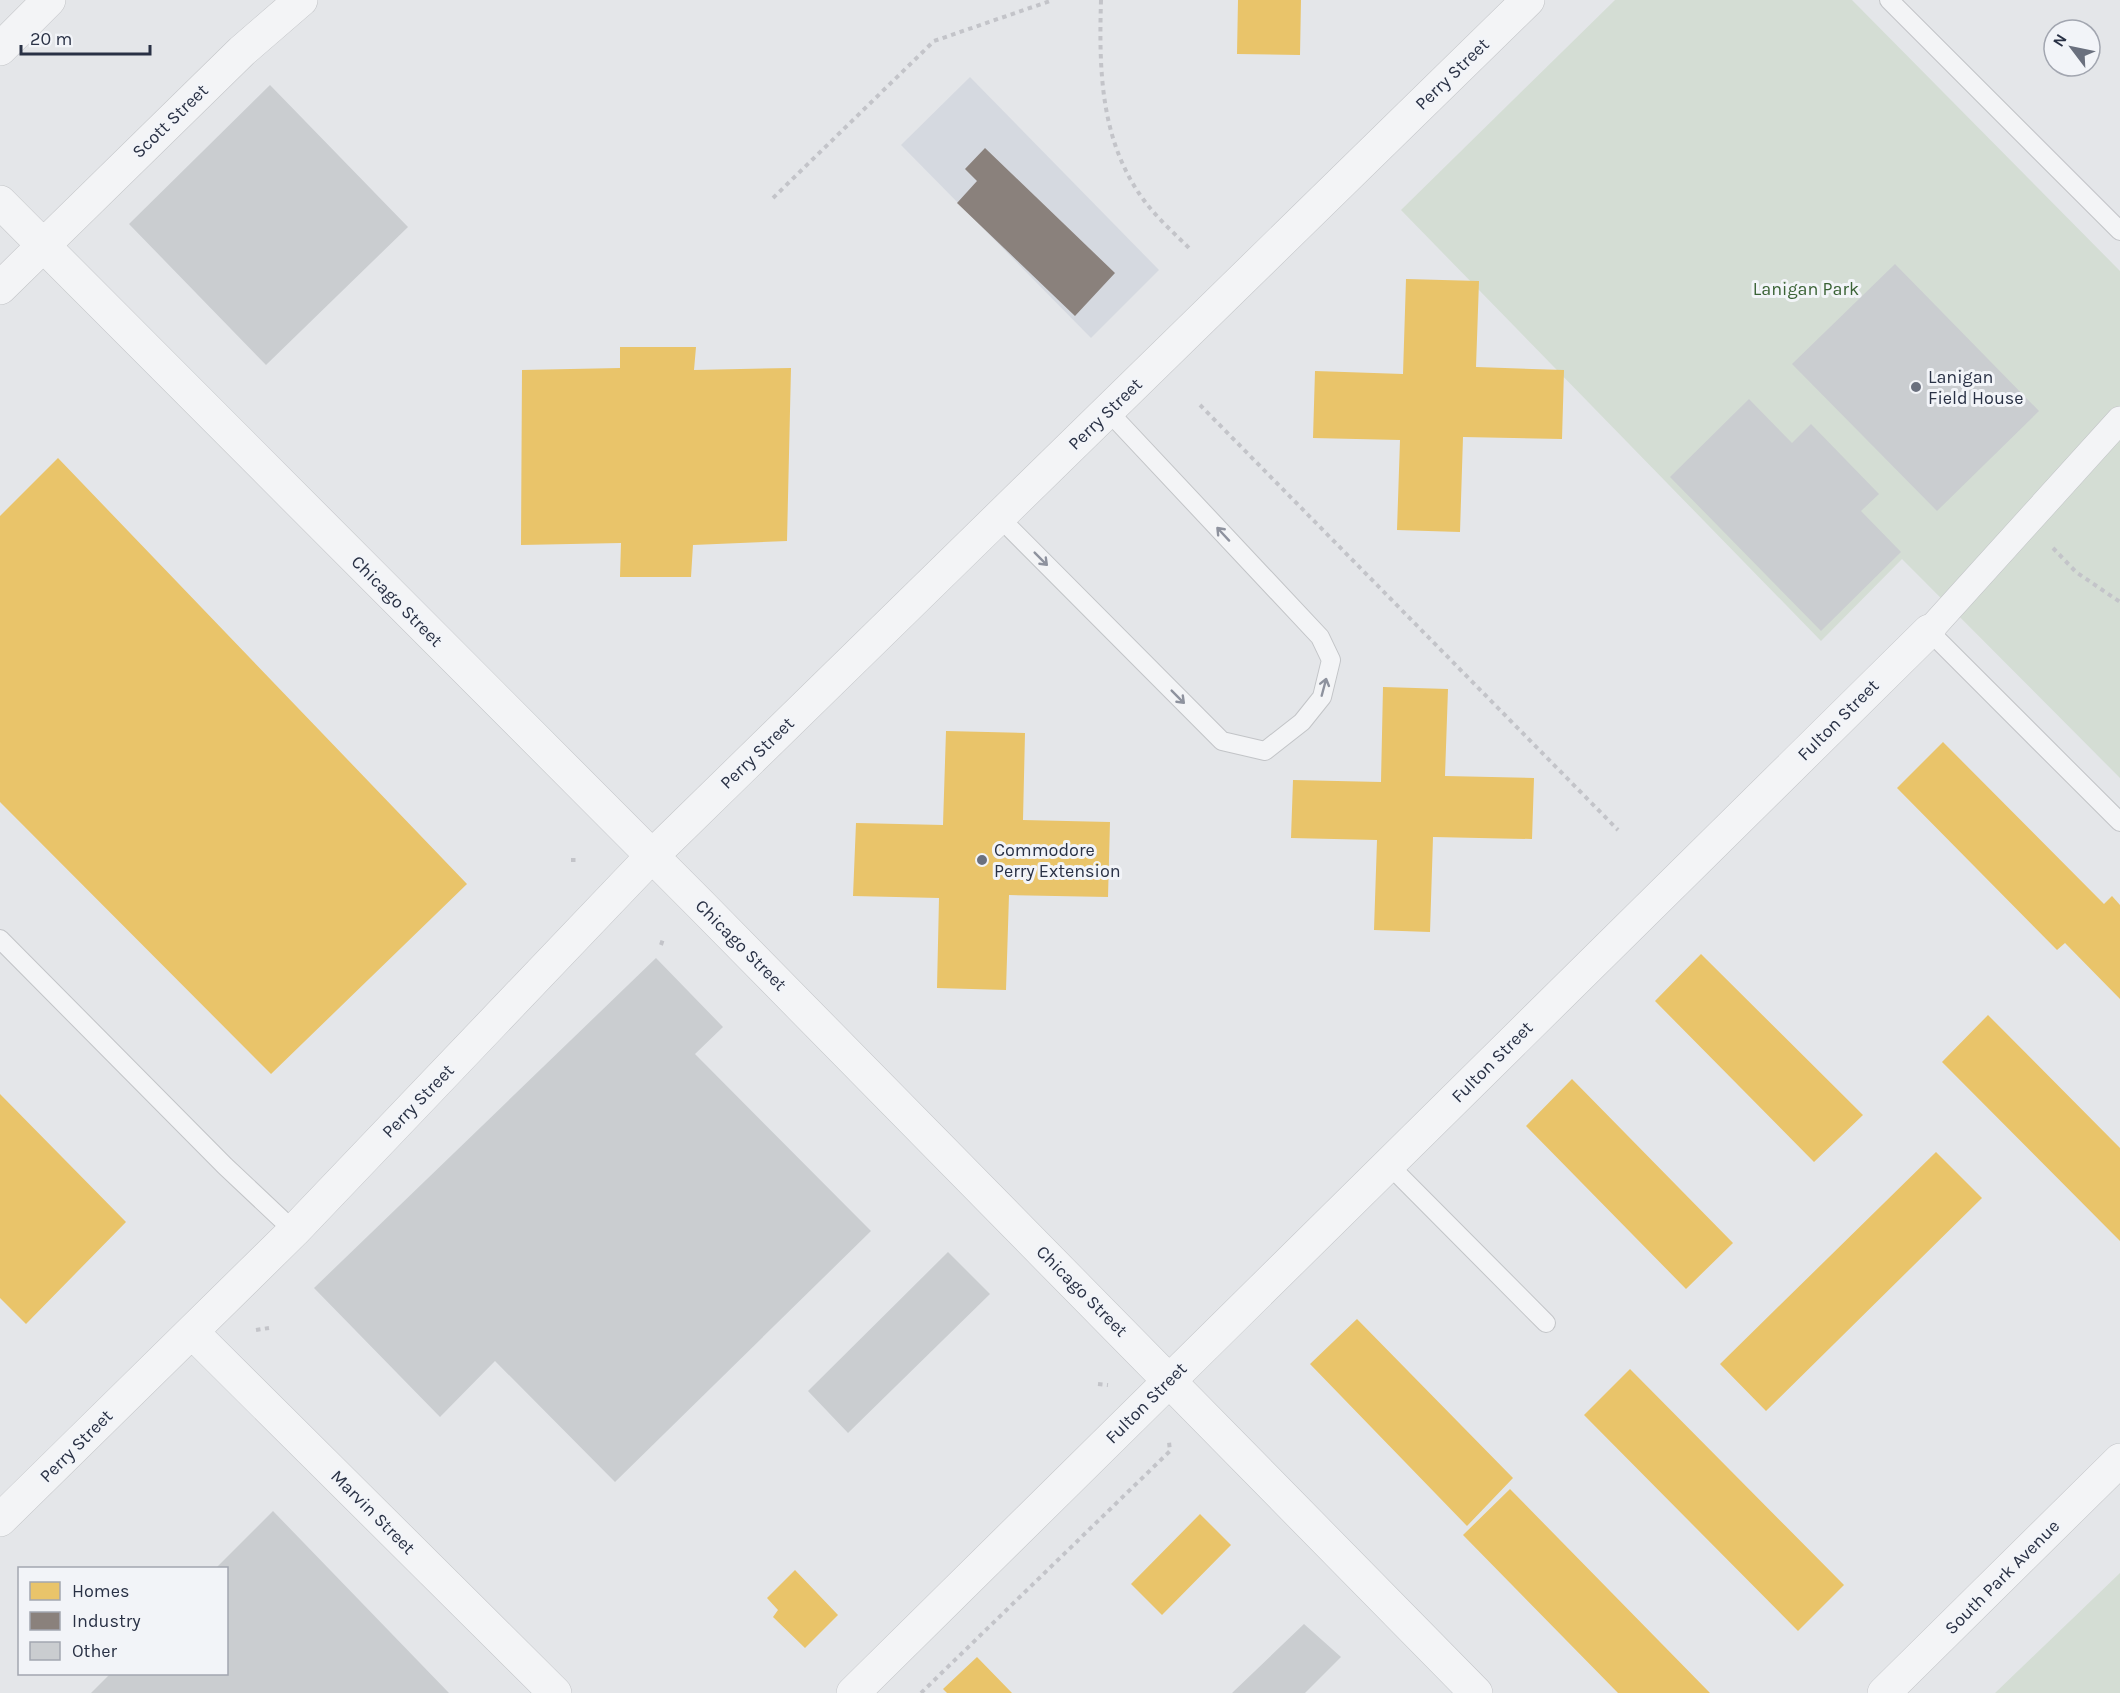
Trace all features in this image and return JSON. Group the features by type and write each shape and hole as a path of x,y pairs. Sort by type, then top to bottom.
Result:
{"street":[{"path":"0,49 50,0"},
{"name":"Scott Street","path":"0,288 242,51 301,0"},
{"name":"Perry Street","path":"4,1508 192,1332 294,1231 652,856 1528,0"},
{"name":"Chicago Street","path":"0,202 652,856 1476,1693"},
{"name":"Fulton Street","path":"853,1693 1929,631 2120,420"},
{"name":"Marvin Street","path":"192,1332 555,1693"},
{"name":"South Park Avenue","path":"1884,1693 2120,1460"}],"lane":[{"path":"1889,0 2120,231"},
{"path":"999,517 1222,741 1265,751 1302,722 1322,696 1331,660 1320,637 1108,411"},
{"path":"1929,631 2120,822"},
{"path":"0,939 225,1166 294,1231"},
{"path":"1388,1164 1546,1323"}],"path":[{"path":"773,198 934,41 1053,0"},
{"path":"1101,0 1102,80 1116,151 1143,199 1190,249"},
{"path":"1200,405 1618,830"},
{"path":"2076,572 2120,602"},
{"path":"571,860 578,860"},
{"path":"661,945 663,939"},
{"path":"256,1330 269,1328"},
{"path":"1098,1384 1109,1385"},
{"path":"921,1693 1170,1451 1169,1442"}],"shaded area":[{"path":"970,77 1159,270 1091,338 901,145"}],"green space":[{"name":"Lanigan Park","path":"1615,0 1852,0 2120,271 2120,778 1902,559 1821,641 1401,210"},
{"path":"2120,1573 2120,1693 1995,1693"}],"building: Homes":[{"path":"1238,0 1301,0 1300,55 1237,54"},
{"path":"1406,279 1479,281 1476,367 1564,370 1562,439 1463,437 1460,532 1397,530 1400,440 1313,438 1315,371 1403,374"},
{"path":"620,347 696,347 694,370 791,368 787,541 693,545 691,577 620,577 621,543 521,545 522,370 620,368"},
{"path":"58,458 467,884 271,1074 0,802 0,516"},
{"path":"1383,687 1448,689 1445,776 1534,778 1532,839 1433,837 1430,932 1374,930 1377,840 1291,838 1293,780 1381,782"},
{"name":"Commodore Perry Extension","path":"946,731 1025,733 1023,820 1110,822 1108,897 1009,895 1006,990 937,988 939,898 853,896 856,823 943,825"},
{"path":"1943,742 2104,904 2112,896 2120,905 2120,999 2065,943 2057,950 1897,788"},
{"path":"1701,954 1863,1115 1814,1162 1655,1001"},
{"path":"1988,1015 2120,1148 2120,1241 1942,1062"},
{"path":"1572,1079 1733,1243 1686,1289 1526,1126"},
{"path":"0,1094 126,1222 26,1324 0,1298"},
{"path":"1936,1152 1982,1198 1766,1411 1720,1364"},
{"path":"1357,1319 1513,1478 1467,1526 1310,1364"},
{"path":"1630,1369 1844,1585 1798,1631 1584,1415"},
{"path":"1510,1489 1710,1693 1618,1693 1463,1535"},
{"path":"1200,1514 1231,1545 1162,1615 1131,1584"},
{"path":"795,1570 838,1615 805,1648 773,1617 778,1610 767,1598"},
{"path":"977,1657 1012,1693 947,1693 943,1689"}],"building: Industry":[{"path":"985,148 1115,273 1075,316 957,203 977,181 965,169"}],"building: Other":[{"path":"270,85 408,227 266,365 129,224"},
{"name":"Lanigan Field House","path":"1895,264 2039,411 1937,511 1792,364"},
{"path":"1749,399 1792,443 1811,424 1879,494 1861,511 1901,552 1821,631 1670,477"},
{"path":"656,958 723,1027 695,1054 871,1231 615,1482 495,1361 440,1417 314,1288"},
{"path":"948,1252 990,1294 848,1433 808,1391"},
{"path":"273,1511 449,1693 91,1693 109,1675 228,1675 228,1567 217,1567"},
{"path":"1304,1624 1341,1657 1305,1693 1232,1693"}],"place":[{"name":"Lanigan Field House","path":"1916,387"},
{"name":"Commodore Perry Extension","path":"982,860"}]}
